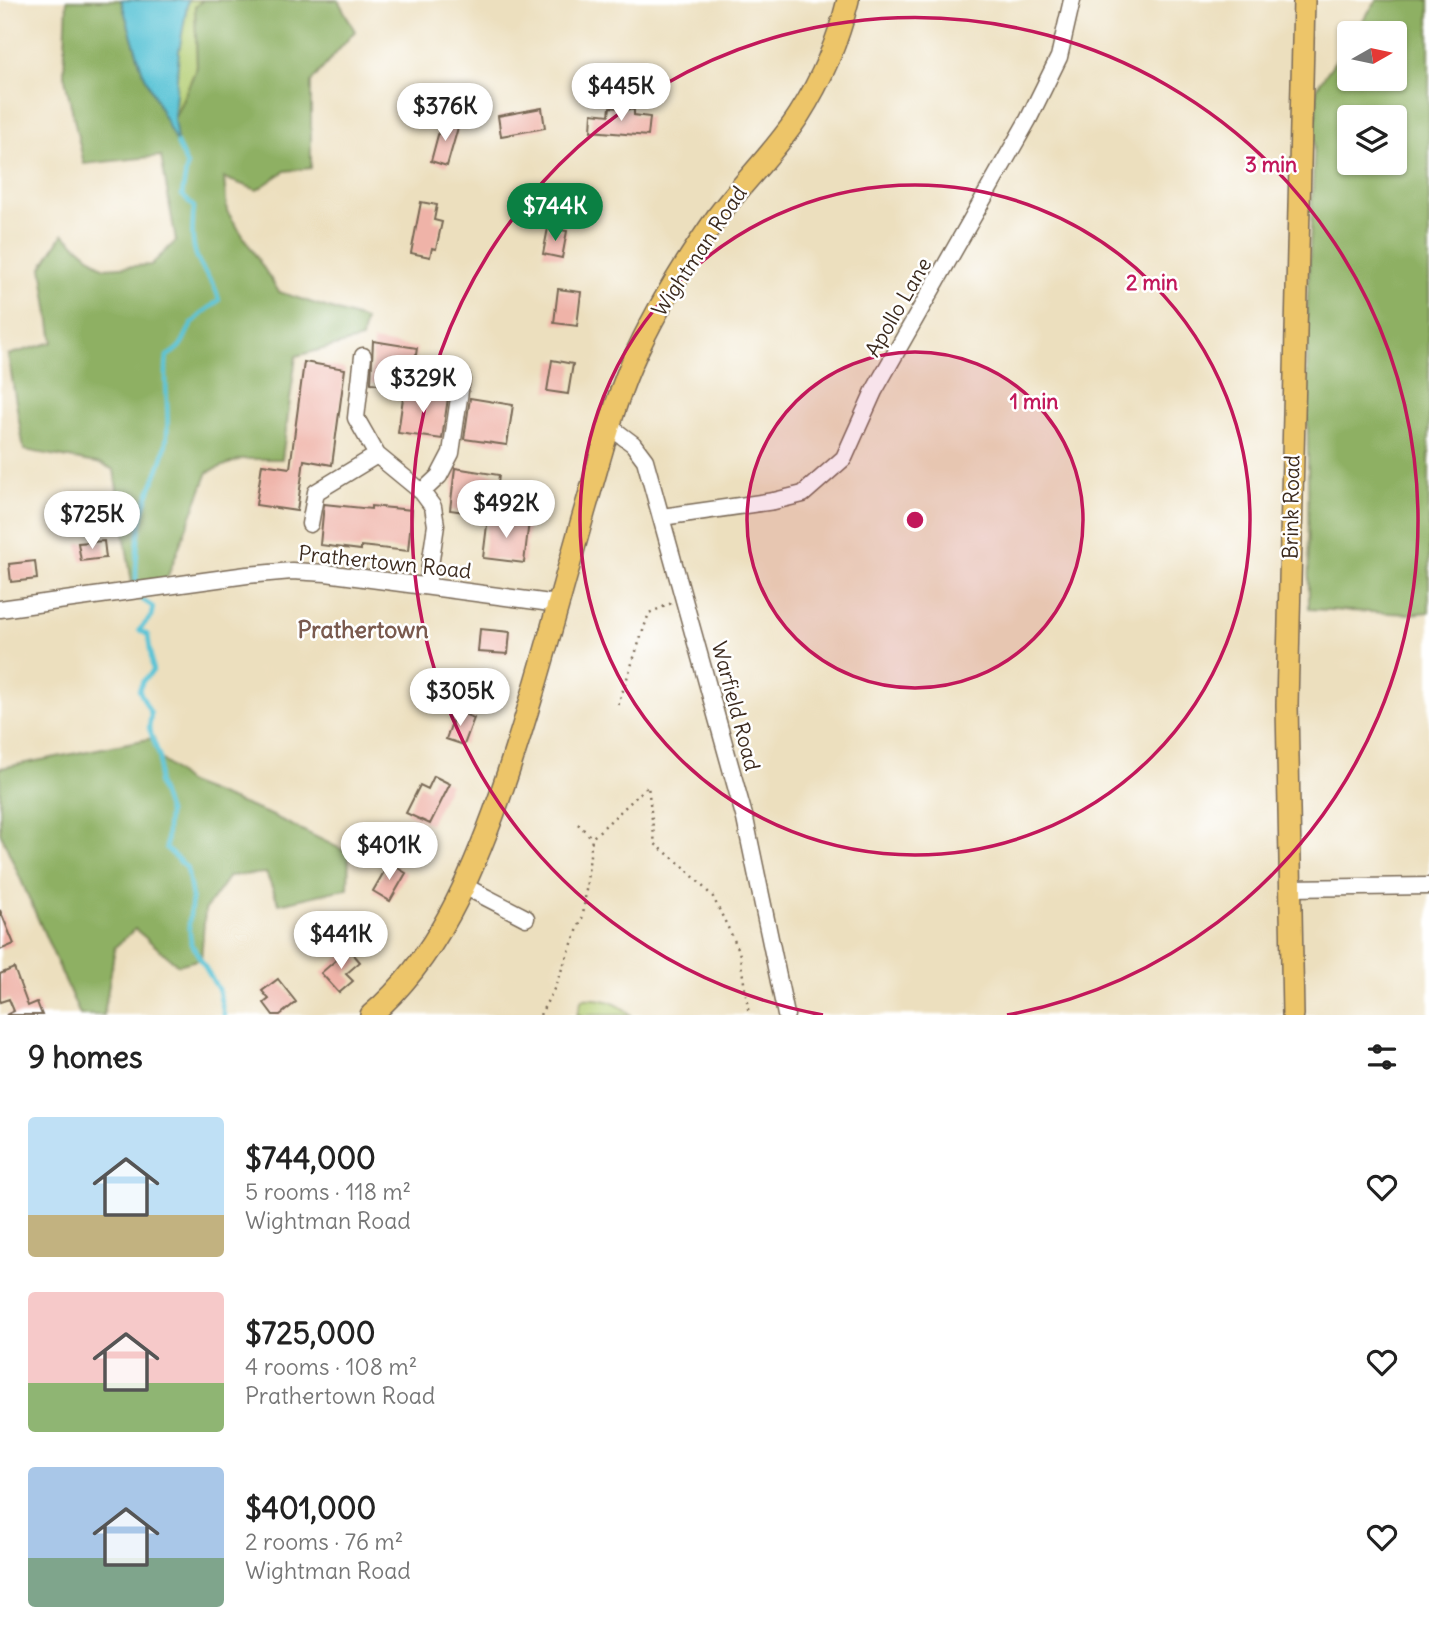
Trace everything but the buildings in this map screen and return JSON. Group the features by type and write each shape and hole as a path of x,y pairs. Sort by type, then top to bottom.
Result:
{"main road":[{"name":"Wightman Road","path":"371,1015 405,980 433,944 482,846 525,724 610,426 631,365 666,292 718,216 798,117 827,66 848,0"},
{"name":"Brink Road","path":"1293,1015 1287,705 1304,0"}],"street":[{"name":"Apollo Lane","path":"662,517 774,501 803,494 844,458 874,391 1028,120 1059,57 1072,0"},
{"path":"363,356 356,418 377,455 422,492 433,507 436,525 427,586"},
{"path":"422,492 439,476 451,453 462,377"},
{"name":"Warfield Road","path":"610,426 633,444 645,460 746,819 786,1015"},
{"path":"310,524 316,492 377,455"},
{"name":"Prathertown Road","path":"0,609 292,571 326,573 558,604"},
{"path":"464,886 526,918"},
{"path":"1290,888 1429,886"}],"path":[{"path":"618,705 649,613 685,598"},
{"path":"540,1015 554,989 583,916 592,838 648,786 655,844 683,866 713,897 739,950 749,1015"},
{"path":"578,824 592,838"}],"green space":[{"path":"67,0 121,0 142,70 168,124 174,119 197,67 195,7 203,0 338,0 355,31 311,82 311,168 285,171 257,190 224,178 227,211 279,292 365,320 362,339 296,356 282,459 241,459 208,472 167,578 132,583 114,470 102,464 24,450 8,355 53,342 42,267 63,234 104,268 151,265 176,241 161,156 84,164 64,74"},
{"path":"121,0 203,0 195,7 197,67 174,119"},
{"path":"1377,0 1429,0 1429,612 1410,614 1309,609 1307,315 1317,87 1337,58 1337,91 1407,91 1407,21 1362,21"},
{"path":"154,738 160,758 188,783 271,815 349,853 348,888 279,904 266,873 229,876 205,910 201,959 178,965 135,929 115,947 104,1015 80,1015 0,832 0,768"},
{"path":"582,999 608,1001 631,1015 577,1015"}],"water":[{"path":"121,0 188,0 179,51 174,119 178,147 142,70"}],"waterway":[{"path":"136,580 141,519 166,443 167,356 181,345 195,321 219,300 193,245 194,207 182,195 187,166 177,143"},
{"path":"139,595 153,607 151,617 139,630 148,635 153,671 143,681 139,690 151,714 149,728 160,758 158,783 168,812 166,848 187,868 192,898 189,924 191,943 219,991 224,1015"}],"district":[{"name":"Prathertown","path":"363,629"}]}
